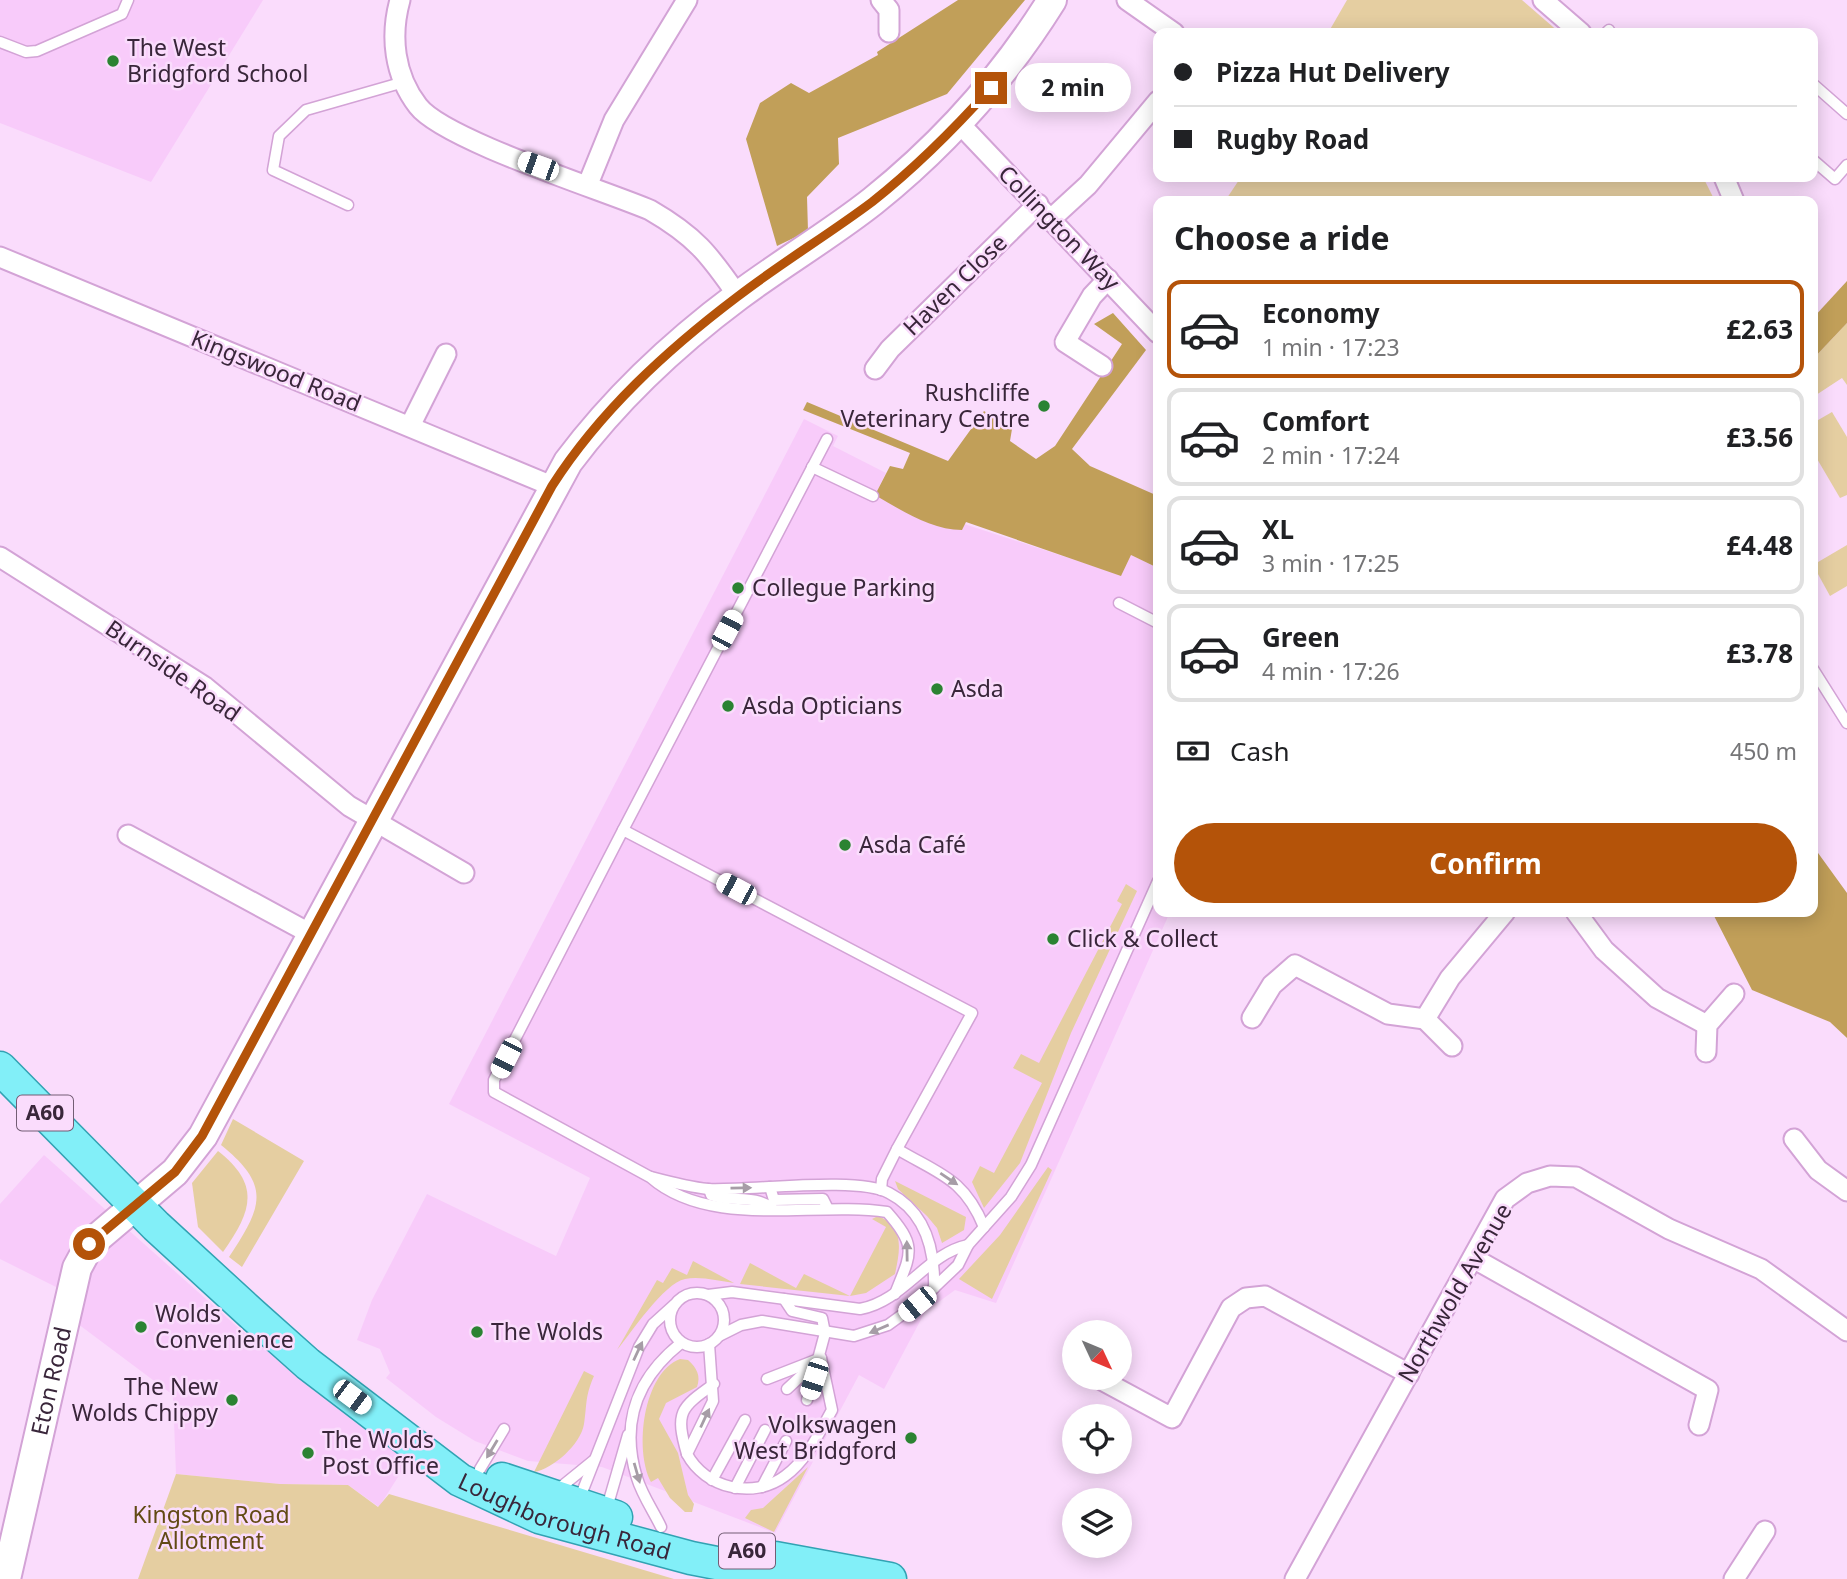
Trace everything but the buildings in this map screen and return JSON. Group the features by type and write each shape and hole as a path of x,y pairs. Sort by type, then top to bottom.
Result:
{"main road":[{"name":"Loughborough Road","path":"0,1068 135,1205 308,1364 460,1480 539,1517 661,1527 766,1556 890,1579"},
{"name":"Loughborough Road","path":"424,1450 546,1496 588,1520 691,1558 797,1579"}],"street":[{"path":"400,0 393,26 404,82 418,107 439,125 650,210 694,238 738,296"},
{"path":"588,184 614,120 687,0"},
{"path":"881,0 889,10 889,32"},
{"name":"Eton Road","path":"6,1579 8,1531 76,1268 89,1244 175,1172 197,1145 552,486 590,433 627,393 680,343 738,296 873,201 959,123 991,88 1052,0"},
{"path":"1127,0 1167,28"},
{"path":"1543,0 1575,28"},
{"name":"Haven Close","path":"875,369 890,349 1045,211 1112,159 1153,107"},
{"name":"Collington Way","path":"959,123 1045,211 1153,328"},
{"name":"Kingswood Road","path":"0,257 552,486"},
{"path":"1102,366 1065,342 1092,296 1108,279"},
{"path":"410,426 446,354"},
{"name":"Burnside Road","path":"0,557 205,687 372,822 464,873"},
{"path":"128,835 312,934"},
{"path":"1425,1019 1450,978 1501,917"},
{"path":"1580,917 1604,950 1657,998 1707,1025"},
{"path":"1252,1018 1272,985 1295,965 1388,1014 1425,1019 1452,1045"},
{"path":"1706,1052 1707,1025 1734,995"},
{"path":"1794,1139 1818,1170 1847,1191"},
{"name":"Northwold Avenue","path":"1295,1579 1505,1199 1527,1183 1550,1176 1576,1177 1669,1229 1761,1269 1847,1331"},
{"path":"1473,1258 1708,1390 1699,1425"},
{"path":"1120,1390 1172,1418 1231,1308 1246,1298 1265,1296 1409,1374"},
{"path":"1734,1579 1765,1531"}],"lane":[{"path":"0,42 26,51 37,51 122,14 128,0"},
{"path":"348,205 273,170 279,136 306,110 404,82"},
{"path":"1818,88 1847,114"},
{"path":"1818,164 1835,178 1847,165"},
{"path":"827,439 494,1080 494,1092 650,1177 666,1192 692,1203 725,1208 887,1212 906,1234 909,1258 895,1294"},
{"path":"812,467 873,496"},
{"path":"1119,603 1153,620"},
{"path":"1818,677 1847,723"},
{"path":"623,830 972,1013 897,1149 882,1179 881,1190"},
{"path":"674,1305 670,1325 681,1343 700,1347 741,1325 762,1321 854,1336 888,1325 933,1289 958,1265 968,1245 1011,1198 1031,1165 1153,892"},
{"path":"897,1149 955,1181 970,1197 984,1227"},
{"path":"650,1177 709,1189 862,1186 881,1190 904,1203 919,1220 928,1237 934,1261 933,1289"},
{"path":"770,1187 774,1200 823,1199 828,1209"},
{"path":"709,1189 711,1195 723,1199 759,1199 772,1208"},
{"path":"588,1520 595,1459 639,1347 653,1324 689,1294 732,1292 860,1309 878,1306 950,1249 968,1245"},
{"path":"708,1295 721,1308 723,1327 719,1336"},
{"path":"784,1299 792,1311 822,1318 825,1333 821,1358 807,1400"},
{"path":"588,1520 630,1427 649,1375 659,1361 681,1343"},
{"path":"687,1454 713,1401 714,1384 709,1344"},
{"path":"767,1379 821,1358"},
{"path":"787,1389 821,1358"},
{"path":"714,1384 690,1400 682,1410 680,1421 687,1454 695,1469 712,1480 735,1488 762,1487 785,1476 808,1452 832,1410 821,1358"},
{"path":"712,1480 745,1420"},
{"path":"630,1427 638,1481 661,1527"},
{"path":"480,1469 504,1429"},
{"path":"735,1488 765,1430"},
{"path":"762,1487 786,1441"},
{"path":"546,1496 564,1487 595,1459"}],"shaded area":[{"name":"The West Bridgford School","path":"0,0 263,0 151,182 0,123"},
{"path":"958,0 1025,0 947,94 838,138 839,164 807,197 808,231 777,246 746,139 760,103 791,83 809,93 878,55 877,52"},
{"path":"1847,281 1847,323 1818,354 1818,313"},
{"path":"1113,313 1146,350 1072,449 1090,466 1153,494 1153,566 1131,555 1121,576 966,522 962,530 939,527 917,518 875,495 890,466 903,469 910,453 803,410 807,402 948,461 984,411 1012,429 1010,441 1036,459 1055,446 1122,344 1094,324"},
{"path":"804,419 838,436 833,446 886,473 875,495 1121,575 1131,555 1153,566 1153,917 1168,917 996,1303 955,1290 925,1312 884,1389 859,1375 775,1533 602,1467 528,1461 475,1441 436,1417 386,1378 390,1373 380,1349 357,1340 372,1300 427,1194 556,1256 590,1178 449,1104"},
{"path":"1818,853 1847,893 1847,1038 1830,1022 1752,990 1715,917 1818,917"},
{"path":"44,1155 242,1331 410,1458 379,1507 348,1485 280,1484 176,1474 173,1395 74,1321 78,1298 0,1259 0,1204"}],"green space":[{"path":"1347,0 1522,0 1554,28 1331,28"},
{"path":"1238,182 1706,182 1712,196 1228,196"},
{"path":"1847,323 1847,385 1842,378 1818,394 1818,354"},
{"path":"1832,412 1847,437 1847,495 1840,498 1818,461 1818,420"},
{"path":"1847,545 1847,586 1830,596 1818,574 1818,562"},
{"path":"1126,884 1137,891 1071,1033 1020,1163 984,1208 972,1182 980,1166 994,1173 1042,1083 1013,1068 1021,1054 1039,1063 1122,904 1117,901"},
{"path":"233,1119 304,1161 242,1267 229,1257 249,1224 256,1198 255,1185 248,1173 221,1145"},
{"path":"218,1151 241,1175 247,1199 241,1224 223,1252 198,1227 192,1183"},
{"path":"1048,1167 1052,1170 992,1299 959,1279 1000,1235"},
{"path":"895,1181 966,1217 964,1230 942,1243 937,1228 898,1189"},
{"path":"878,1216 893,1226 897,1233 899,1248 895,1274 866,1293 850,1296 886,1227 872,1219"},
{"path":"693,1261 734,1283 697,1278 677,1283 658,1299 617,1350 657,1280 663,1283 672,1268 687,1275"},
{"path":"750,1263 796,1288 804,1274 850,1296 740,1284"},
{"path":"680,1359 688,1360 696,1369 699,1379 697,1387 666,1403 659,1419 678,1453 688,1495 694,1504 692,1512 685,1512 670,1498 658,1478 651,1482 643,1451 645,1414 650,1396 667,1367"},
{"path":"584,1371 594,1376 582,1432 572,1447 557,1461 534,1472"},
{"path":"808,1467 774,1532 745,1518 751,1510 763,1508"},
{"name":"Kingston Road Allotment","path":"176,1474 280,1484 348,1485 378,1507 389,1494 674,1579 138,1579"}],"place":[{"name":"The West Bridgford School","path":"113,61"},
{"name":"Rushcliffe Veterinary Centre","path":"1044,406"},
{"name":"Collegue Parking","path":"738,588"},
{"name":"Asda","path":"937,689"},
{"name":"Asda Opticians","path":"728,706"},
{"name":"Asda Café","path":"845,845"},
{"name":"Click & Collect","path":"1053,939"},
{"name":"Wolds Convenience","path":"141,1327"},
{"name":"The Wolds","path":"477,1332"},
{"name":"The New Wolds Chippy","path":"232,1400"},
{"name":"Volkswagen West Bridgford","path":"911,1438"},
{"name":"The Wolds Post Office","path":"308,1453"}],"route":[{"path":"89,1244 175,1172 202,1136 552,486 590,433 627,393 680,343 738,296 873,201 959,123 991,88"}]}
